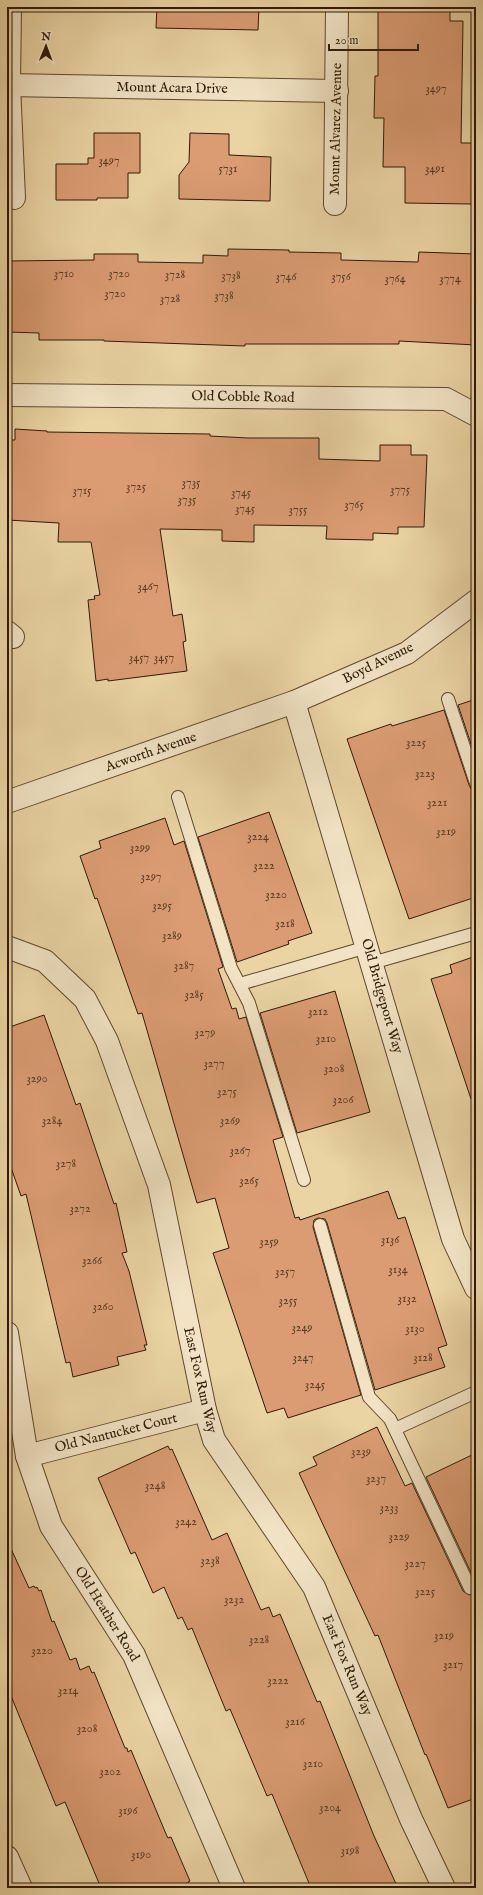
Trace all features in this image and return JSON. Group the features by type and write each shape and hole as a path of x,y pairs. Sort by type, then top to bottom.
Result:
{"street":[{"path":"10,7 8,85 14,198"},
{"name":"Mount Alvarez Avenue","path":"335,204 337,7"},
{"name":"Mount Acara Drive","path":"8,85 337,91"},
{"name":"Old Cobble Road","path":"7,395 446,400 476,415"},
{"name":"Boyd Avenue","path":"294,702 407,653 476,601"},
{"name":"Acworth Avenue","path":"7,802 294,702"},
{"name":"Old Bridgeport Way","path":"294,702 454,1239 476,1288"},
{"name":"East Fox Run Way","path":"7,947 45,961 86,999 107,1041 158,1185 205,1410 214,1440 314,1587 411,1819 444,1888"},
{"name":"Old Heather Road","path":"7,1333 27,1456 51,1526 134,1655 234,1888"},
{"name":"Old Nantucket Court","path":"27,1456 205,1410"},
{"path":"7,1857 20,1888"}],"lane":[{"path":"448,699 476,783"},
{"path":"178,797 231,968 249,1003 304,1180"},
{"path":"240,984 476,933"},
{"path":"320,1225 369,1397 390,1419 470,1588"},
{"path":"395,1429 476,1392"}],"building":[{"path":"157,7 259,7 258,30 156,28"},
{"path":"378,7 450,7 450,21 463,21 461,143 473,143 472,204 405,203 405,167 383,167 384,118 374,118 375,76 378,76"},
{"path":"94,133 140,133 140,173 128,173 128,198 56,200 56,164 88,164 88,158 94,158"},
{"path":"190,133 229,134 229,155 271,157 270,201 179,199 179,175 189,162"},
{"path":"228,249 341,253 341,260 418,262 419,252 476,254 476,345 399,341 399,344 245,344 245,346 104,340 39,340 39,333 7,332 7,261 94,260 94,254 138,254 138,262 203,263 203,255 228,256"},
{"path":"15,429 47,432 210,434 210,436 248,438 319,438 319,459 380,461 380,445 411,445 411,455 427,455 424,527 398,527 398,534 373,533 373,540 326,539 327,526 254,525 254,542 222,541 222,530 160,529 173,616 182,614 186,641 183,642 187,671 108,681 108,679 96,681 88,600 95,599 94,596 100,595 91,542 58,542 59,523 7,520 7,440 15,440"},
{"path":"476,699 476,759 458,705"},
{"path":"444,710 469,785 471,789 476,790 476,897 409,919 347,739 391,724 392,726"},
{"path":"269,812 312,933 288,941 289,944 237,962 198,837"},
{"path":"165,818 174,845 184,841 223,967 218,969 232,1009 236,1008 239,1019 246,1017 283,1137 273,1140 295,1218 299,1217 300,1220 388,1191 398,1219 405,1217 447,1345 438,1348 445,1367 375,1390 327,1223 325,1219 318,1218 314,1220 313,1227 361,1395 288,1418 284,1408 267,1413 213,1253 229,1248 215,1198 197,1203 142,1013 138,1014 97,898 95,899 80,856 101,848 99,841"},
{"path":"476,956 476,1098 471,1099 431,979 452,973 450,965"},
{"path":"335,991 370,1112 297,1133 260,1013"},
{"path":"44,1015 76,1105 80,1103 114,1204 116,1203 127,1252 122,1253 129,1271 147,1345 144,1345 146,1350 117,1357 119,1365 73,1377 70,1362 66,1363 26,1194 21,1196 7,1156 7,1028"},
{"path":"377,1427 405,1486 412,1483 463,1591 469,1595 476,1592 476,1798 448,1808 426,1754 425,1755 378,1635 375,1636 299,1473 317,1465 313,1457"},
{"path":"168,1446 170,1450 172,1449 212,1540 227,1533 261,1610 269,1607 273,1617 280,1614 317,1702 320,1701 374,1836 398,1888 311,1888 272,1794 267,1796 230,1709 226,1711 192,1628 188,1630 182,1617 178,1619 164,1587 153,1593 135,1552 131,1554 98,1478"},
{"path":"476,1453 476,1583 426,1477"},
{"path":"7,1540 29,1588 34,1586 35,1588 37,1587 39,1591 41,1590 52,1622 54,1621 70,1660 76,1658 80,1670 89,1666 92,1673 94,1672 125,1748 127,1748 128,1752 131,1750 166,1834 168,1838 171,1837 190,1881 188,1882 190,1888 101,1888 65,1802 56,1806 7,1686"}]}
